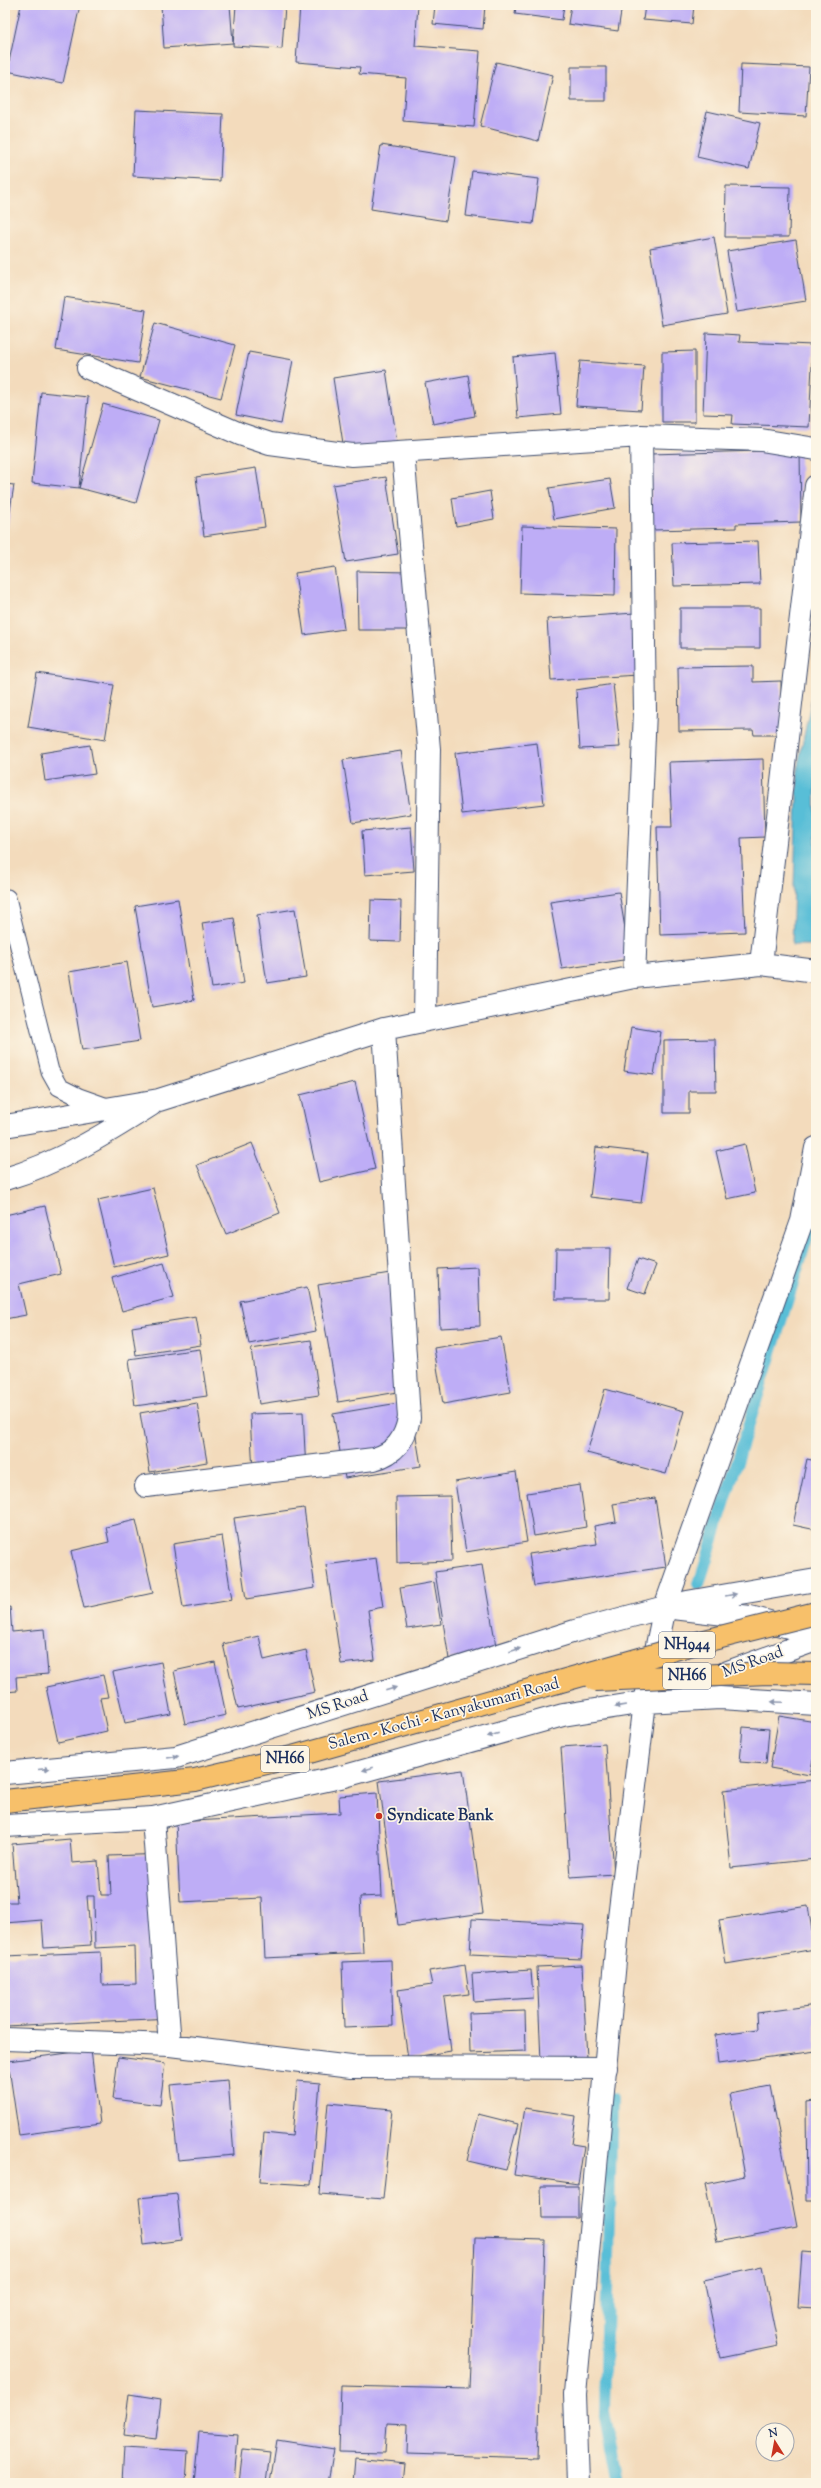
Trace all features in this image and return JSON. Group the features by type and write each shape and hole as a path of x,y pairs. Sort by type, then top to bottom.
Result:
{"highway":[{"name":"NH944","path":"558,1682 693,1644 816,1613"},
{"name":"Salem - Kochi - Kanyakumari Road","path":"5,1801 195,1780 292,1758 558,1682 770,1673 816,1674"}],"street":[{"path":"88,368 240,434 270,444 352,455 403,453 641,436 761,440 816,449"},
{"path":"634,977 645,711 641,436"},
{"path":"403,453 429,749 425,1019"},
{"path":"761,964 816,486"},
{"path":"5,1126 159,1100 384,1029 425,1019 634,977 761,964 816,972"},
{"path":"146,1486 374,1459 387,1455 406,1435 409,1418 384,1029"},
{"path":"5,1179 40,1168 84,1148 159,1100"},
{"path":"578,2483 575,2394 619,1918 645,1702 665,1607 802,1221 816,1148"},
{"name":"MS Road","path":"5,1773 176,1757 575,1631 665,1607 816,1580"},
{"name":"MS Road","path":"665,1607 750,1617 816,1634"},
{"name":"MS Road","path":"645,1702 816,1640"},
{"path":"5,1826 153,1818 345,1776 563,1715 645,1702 720,1698 816,1704"},
{"path":"153,1818 170,2045"},
{"path":"5,2040 170,2045 351,2067 606,2068"}],"lane":[{"path":"7,898 50,1071 59,1086 79,1097 110,1108"}],"water":[{"path":"815,681 816,945 792,945 798,766"}],"building":[{"path":"21,5 80,5 63,83 7,71"},
{"path":"161,5 230,5 233,43 164,48"},
{"path":"236,5 285,5 282,49 233,46"},
{"path":"300,5 418,5 415,46 480,51 474,127 403,121 406,78 359,74 360,67 296,62"},
{"path":"435,5 485,5 483,29 433,24"},
{"path":"516,5 564,5 562,20 515,14"},
{"path":"571,5 622,5 618,31 568,24"},
{"path":"645,5 694,5 692,24 643,20"},
{"path":"496,62 553,75 538,141 480,126"},
{"path":"741,64 809,67 806,116 739,112"},
{"path":"571,67 606,67 606,101 571,101"},
{"path":"136,110 223,114 220,181 133,176"},
{"path":"707,111 760,123 749,169 697,157"},
{"path":"381,145 456,157 446,221 371,209"},
{"path":"472,171 539,179 533,224 466,216"},
{"path":"726,186 790,187 789,237 725,237"},
{"path":"714,237 727,314 662,325 650,248"},
{"path":"796,240 806,301 737,312 727,251"},
{"path":"64,297 146,310 138,363 56,350"},
{"path":"155,323 235,345 221,398 140,377"},
{"path":"706,333 740,335 739,342 813,345 809,427 732,424 733,415 703,414"},
{"path":"695,351 695,422 662,422 662,352"},
{"path":"249,352 293,360 281,424 236,415"},
{"path":"555,353 561,414 518,418 513,357"},
{"path":"580,361 644,366 641,410 576,406"},
{"path":"386,370 397,442 344,450 333,378"},
{"path":"468,375 475,416 433,424 425,383"},
{"path":"41,392 88,397 79,488 32,483"},
{"path":"103,404 159,420 136,503 79,488"},
{"path":"800,450 801,522 736,524 736,528 652,530 650,454"},
{"path":"256,468 265,527 204,536 196,477"},
{"path":"386,477 398,554 346,562 333,485"},
{"path":"610,479 615,508 554,519 549,488"},
{"path":"5,484 14,485 6,536 5,536"},
{"path":"490,491 494,519 456,526 452,498"},
{"path":"522,526 616,529 615,596 520,593"},
{"path":"758,541 760,584 674,586 672,543"},
{"path":"335,567 344,629 304,635 295,573"},
{"path":"357,571 407,572 407,630 358,630"},
{"path":"680,608 760,608 760,648 680,648"},
{"path":"635,613 639,675 551,680 547,619"},
{"path":"753,666 753,682 781,681 782,735 754,735 753,730 679,731 678,667"},
{"path":"37,673 114,685 105,740 28,727"},
{"path":"613,684 620,747 580,749 576,690"},
{"path":"537,743 544,804 462,814 455,753"},
{"path":"90,745 95,774 45,781 41,753"},
{"path":"401,751 411,814 353,823 343,760"},
{"path":"763,759 765,837 741,838 745,932 660,935 657,827 672,827 669,762"},
{"path":"411,827 414,871 365,875 362,831"},
{"path":"619,892 630,959 562,969 550,902"},
{"path":"178,899 194,1000 152,1007 135,906"},
{"path":"371,900 401,901 400,942 370,941"},
{"path":"295,909 306,977 267,983 257,915"},
{"path":"234,918 244,983 212,988 202,923"},
{"path":"127,962 140,1041 82,1050 69,972"},
{"path":"631,1027 661,1032 654,1075 624,1071"},
{"path":"715,1039 716,1091 689,1091 689,1113 664,1113 664,1040"},
{"path":"355,1082 375,1169 319,1182 300,1095"},
{"path":"252,1143 280,1213 226,1234 197,1165"},
{"path":"745,1144 755,1193 727,1199 716,1151"},
{"path":"596,1147 648,1153 641,1203 590,1197"},
{"path":"153,1188 169,1254 114,1267 98,1200"},
{"path":"45,1206 61,1274 19,1284 26,1315 5,1319 5,1215"},
{"path":"556,1248 610,1248 609,1299 555,1299"},
{"path":"638,1259 656,1265 645,1294 627,1288"},
{"path":"164,1263 174,1297 122,1311 112,1278"},
{"path":"478,1267 480,1326 440,1328 438,1269"},
{"path":"396,1272 402,1312 391,1314 404,1391 338,1402 318,1285"},
{"path":"307,1287 316,1331 249,1344 240,1301"},
{"path":"196,1317 201,1345 136,1355 132,1327"},
{"path":"501,1337 511,1392 443,1404 434,1348"},
{"path":"311,1340 319,1395 259,1404 251,1349"},
{"path":"200,1349 207,1396 135,1406 129,1359"},
{"path":"605,1389 684,1411 666,1474 587,1453"},
{"path":"410,1401 421,1466 345,1478 333,1414"},
{"path":"197,1403 207,1462 150,1472 140,1413"},
{"path":"303,1412 306,1471 253,1473 250,1414"},
{"path":"807,1459 816,1461 816,1530 793,1525"},
{"path":"516,1472 527,1542 466,1552 455,1482"},
{"path":"580,1485 586,1527 534,1536 527,1493"},
{"path":"450,1496 452,1561 397,1563 396,1497"},
{"path":"655,1498 666,1567 534,1586 529,1554 597,1544 594,1526 616,1522 613,1504"},
{"path":"304,1508 315,1588 246,1599 234,1518"},
{"path":"136,1520 153,1593 84,1608 71,1551 109,1542 106,1527"},
{"path":"222,1536 232,1600 183,1608 173,1544"},
{"path":"376,1558 383,1607 368,1610 375,1660 341,1664 326,1565"},
{"path":"482,1565 497,1652 449,1659 435,1572"},
{"path":"434,1582 441,1624 407,1629 400,1588"},
{"path":"10,1607 12,1632 44,1629 48,1674 16,1677 17,1691 5,1692 5,1608"},
{"path":"259,1636 264,1660 306,1650 315,1692 238,1709 223,1644"},
{"path":"161,1662 171,1714 125,1723 113,1672"},
{"path":"215,1662 226,1715 185,1724 174,1671"},
{"path":"103,1675 108,1697 100,1698 107,1731 58,1742 46,1687"},
{"path":"779,1716 816,1722 816,1760 813,1759 810,1775 770,1768"},
{"path":"743,1727 769,1729 766,1764 740,1762"},
{"path":"605,1744 614,1874 570,1877 561,1747"},
{"path":"463,1770 483,1913 398,1925 379,1781"},
{"path":"816,1780 816,1859 731,1868 723,1790"},
{"path":"377,1793 382,1896 360,1897 363,1953 265,1958 262,1898 180,1902 176,1822 340,1813 339,1796"},
{"path":"70,1839 72,1863 98,1861 101,1895 111,1895 109,1856 165,1854 171,2018 5,2026 5,1956 101,1952 102,1985 136,1984 135,1946 95,1948 94,1896 87,1896 91,1945 44,1948 42,1920 5,1923 5,1902 17,1902 12,1844"},
{"path":"808,1906 815,1949 726,1964 719,1920"},
{"path":"472,1919 584,1925 581,1959 470,1954"},
{"path":"391,1960 393,2026 344,2028 342,1962"},
{"path":"465,1965 469,1994 444,1997 451,2051 408,2058 398,1990 432,1985 429,1971"},
{"path":"582,1965 587,2058 541,2061 537,1967"},
{"path":"531,1970 533,1998 474,2002 472,1974"},
{"path":"816,2005 816,2051 718,2064 715,2035 758,2029 757,2013"},
{"path":"525,2011 526,2051 470,2053 469,2013"},
{"path":"91,2050 100,2124 19,2135 8,2061"},
{"path":"118,2057 165,2063 160,2105 113,2099"},
{"path":"228,2080 234,2155 178,2160 170,2085"},
{"path":"297,2081 320,2083 311,2185 260,2182 264,2133 292,2136"},
{"path":"770,2086 797,2227 717,2242 705,2184 745,2176 730,2094"},
{"path":"816,2101 816,2201 807,2201 806,2102"},
{"path":"328,2103 392,2109 383,2199 320,2194"},
{"path":"525,2108 576,2116 572,2144 584,2146 578,2184 514,2175"},
{"path":"478,2114 518,2124 506,2170 467,2161"},
{"path":"541,2186 578,2186 578,2218 542,2218"},
{"path":"177,2194 182,2240 144,2245 139,2198"},
{"path":"475,2238 545,2240 538,2458 407,2454 408,2424 387,2423 385,2453 339,2452 341,2386 469,2389"},
{"path":"802,2252 816,2253 816,2308 798,2307"},
{"path":"762,2267 778,2346 720,2358 704,2280"},
{"path":"129,2394 161,2399 156,2439 124,2435"},
{"path":"199,2432 238,2435 234,2483 194,2483"},
{"path":"277,2440 334,2449 328,2483 270,2483"},
{"path":"124,2447 188,2451 186,2483 122,2483"},
{"path":"243,2449 270,2452 266,2483 239,2483"},
{"path":"355,2458 405,2463 403,2483 353,2483"}],"waterway":[{"path":"699,1584 816,1209"},
{"path":"612,2099 604,2412 618,2483"}],"place":[{"name":"Syndicate Bank","path":"379,1816"}]}
